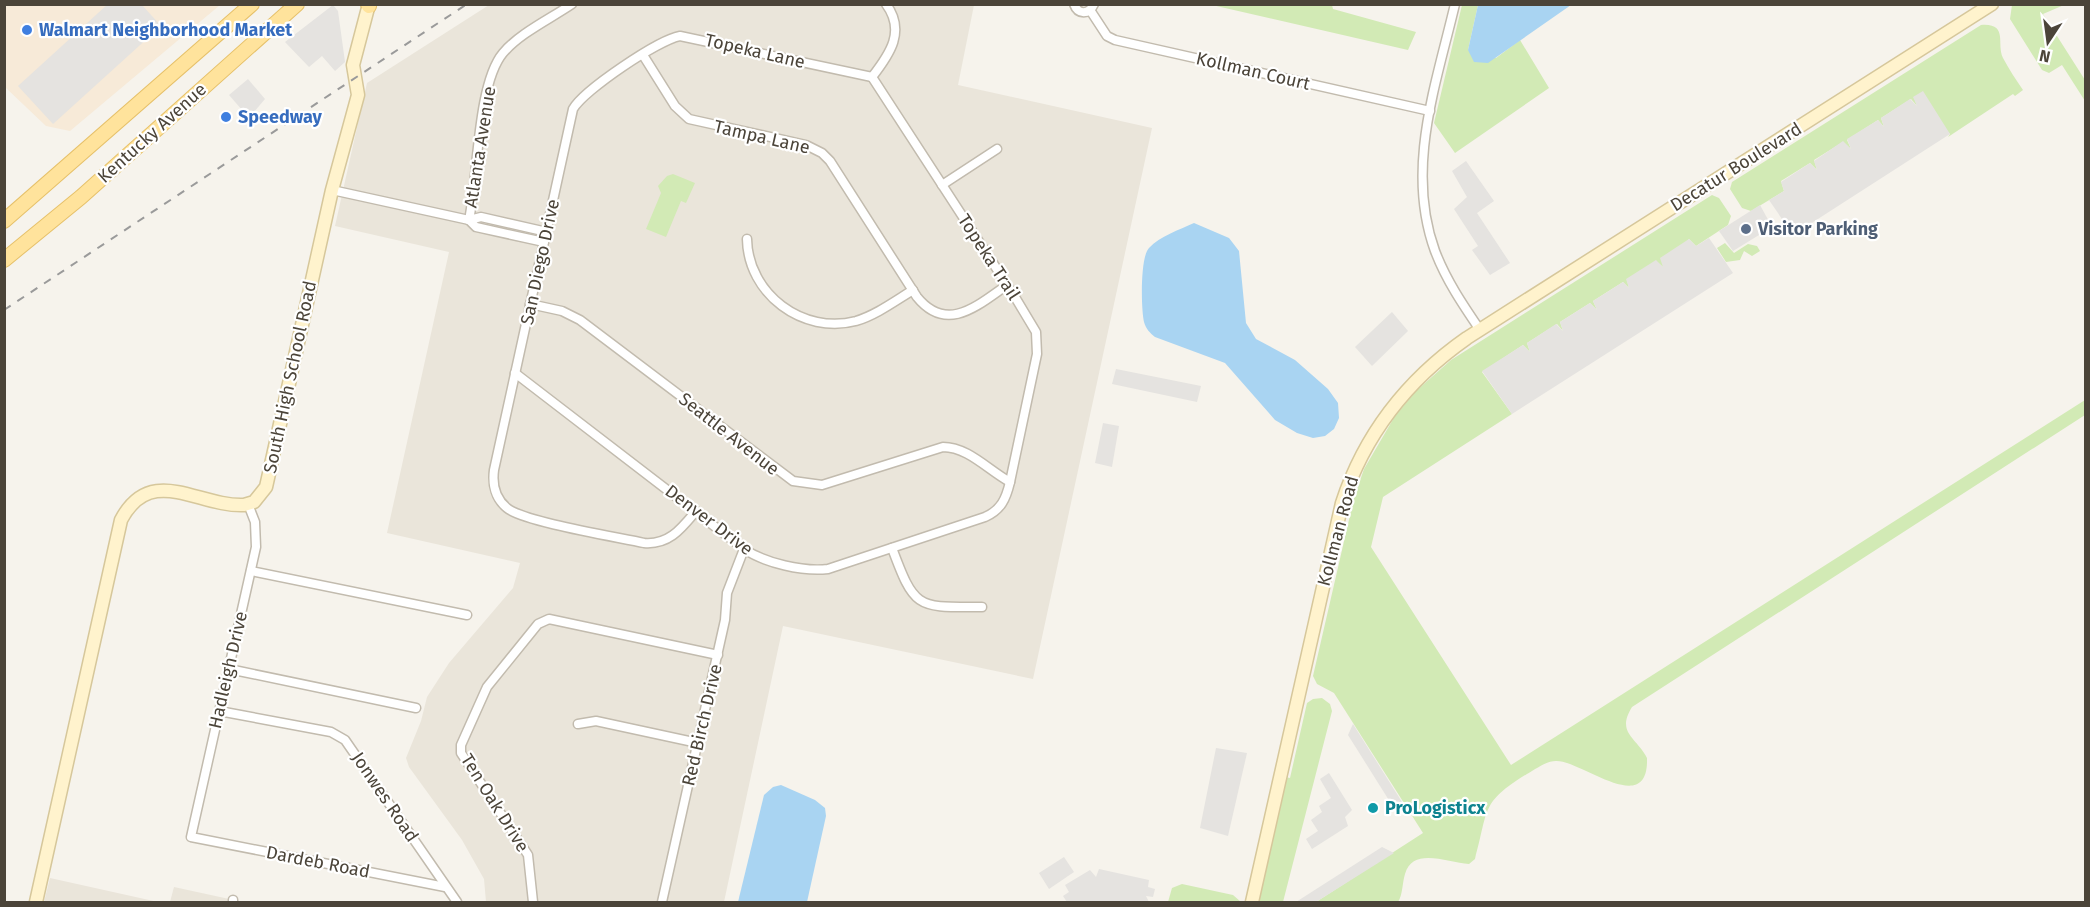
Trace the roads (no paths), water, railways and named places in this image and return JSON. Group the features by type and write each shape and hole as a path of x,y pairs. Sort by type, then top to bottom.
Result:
{"main road":[{"name":"Kentucky Avenue","path":"4,221 252,4"},
{"name":"Kentucky Avenue","path":"4,260 81,197 284,11 297,4"}],"street":[{"name":"Atlanta Avenue","path":"469,220 475,189 479,134 495,66 514,43 572,4"},
{"path":"872,76 890,52 896,28 894,16 886,4"},
{"name":"Kollman Court","path":"1074,4 1079,11 1092,7 1107,36 1115,40 1430,111"},
{"path":"1455,4 1430,111 1422,161 1423,195 1427,224 1448,280 1480,330"},
{"name":"Decatur Boulevard","path":"1480,330 1992,4"},
{"name":"South High School Road","path":"248,504 260,497 266,487 332,190 358,95 353,65 368,5"},
{"name":"Topeka Lane","path":"643,55 671,38 688,36 872,76"},
{"name":"San Diego Drive","path":"643,55 588,92 573,109 493,474 494,488 500,501 521,516 648,543 659,542 674,536 696,511"},
{"name":"Tampa Lane","path":"643,55 675,106 689,119 806,145 822,153 830,161 920,300 933,311 954,315 976,306 1007,285"},
{"name":"Topeka Trail","path":"872,76 1034,328 1038,342 1010,482 1006,497 999,508"},
{"path":"942,185 997,149"},
{"path":"332,190 469,220 481,217 546,232"},
{"path":"469,220 476,227 544,242"},
{"path":"747,239 753,267 764,288 785,309 810,321 834,324 858,320 913,290"},
{"name":"Seattle Avenue","path":"530,304 562,311 580,320 793,481 822,485 943,447 962,450 1010,482"},
{"name":"Kollman Road","path":"1252,903 1338,516 1350,481 1369,441 1398,399 1438,359 1480,330"},
{"name":"Denver Drive","path":"515,373 744,549 760,558 818,570 828,569 985,517 999,508"},
{"path":"36,903 121,520 129,506 140,495 159,489 240,505 248,504"},
{"name":"Hadleigh Drive","path":"191,837 251,571 256,539 254,517 248,504"},
{"path":"892,548 905,584 919,601 939,607 982,607"},
{"name":"Red Birch Drive","path":"662,903 726,618 727,593 744,549"},
{"path":"251,571 467,615"},
{"name":"Ten Oak Drive","path":"533,903 528,855 461,755 460,748 487,687 542,621 549,619 718,655"},
{"path":"229,669 416,708"},
{"name":"Jonwes Road","path":"219,711 331,732 345,740 457,903"},
{"path":"578,724 596,722 698,743"},
{"name":"Dardeb Road","path":"191,837 445,887"}],"water":[{"path":"1478,4 1571,5 1488,63 1474,62 1468,50"},
{"path":"1194,223 1229,238 1239,251 1246,323 1256,339 1295,360 1328,389 1338,403 1339,418 1334,429 1325,436 1313,438 1297,433 1275,420 1225,363 1155,337 1147,329 1144,322 1142,295 1146,253 1159,240"},
{"path":"781,785 815,800 825,808 826,816 807,902 738,902 764,795 773,787"}],"railway":[{"path":"4,310 467,4"}],"place":[{"name":"Walmart Neighborhood Market","path":"27,30"},
{"name":"Speedway","path":"226,117"},
{"name":"Visitor Parking","path":"1746,229"},
{"name":"ProLogisticx","path":"1373,808"}]}
